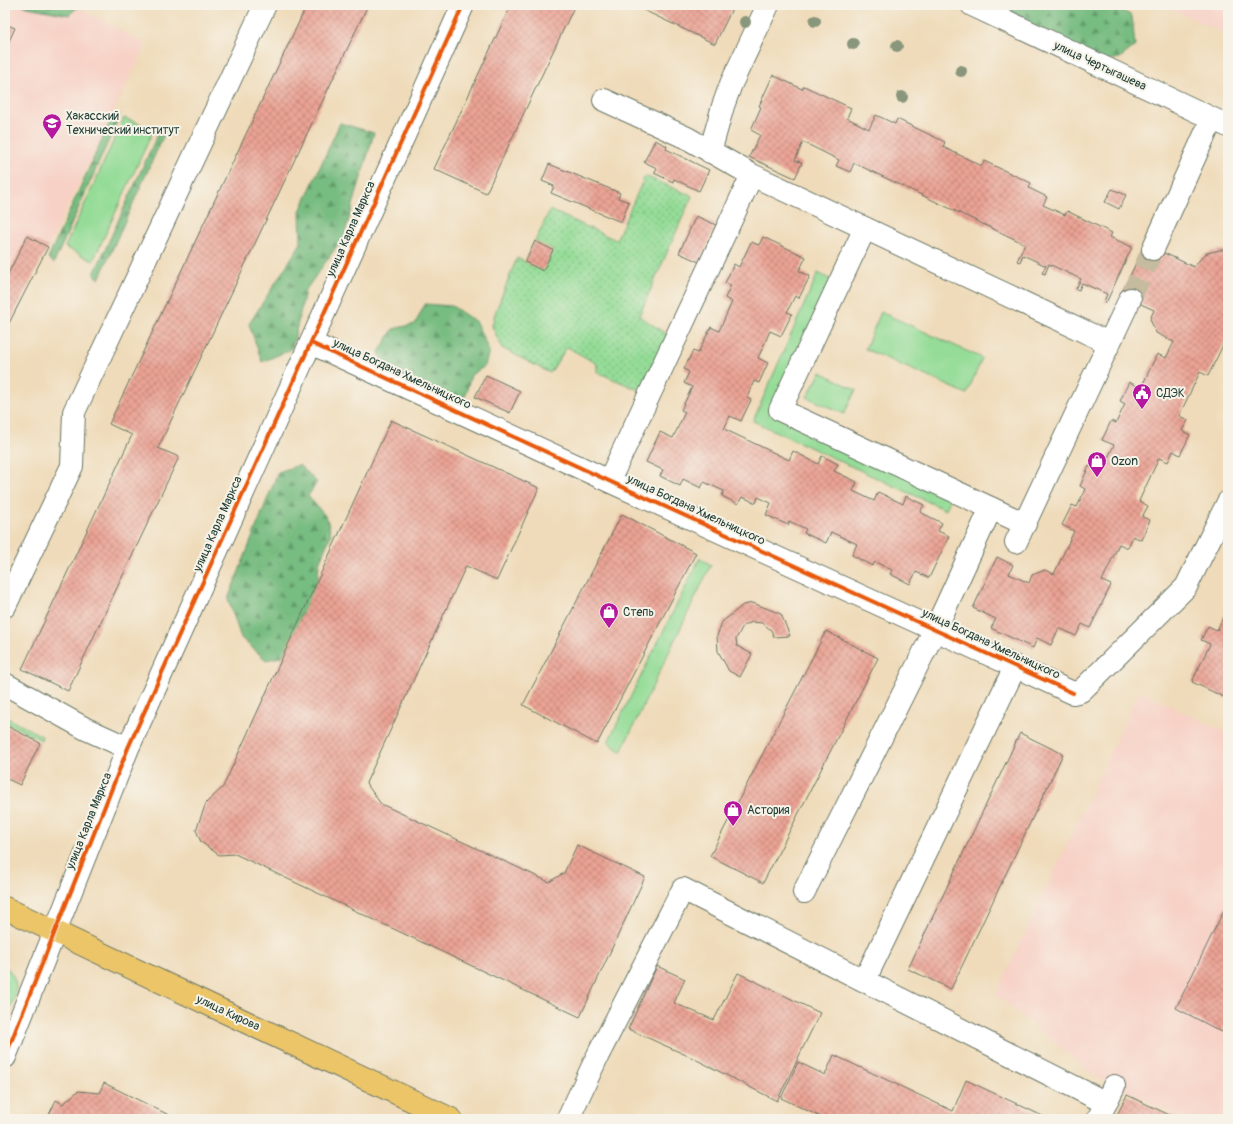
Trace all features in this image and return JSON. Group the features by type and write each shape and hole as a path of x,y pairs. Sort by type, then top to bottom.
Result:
{"main road":[{"name":"улица Кирова","path":"5,908 451,1119"}],"street":[{"path":"5,606 72,466 74,412 265,5"},
{"name":"улица Карла Маркса","path":"5,1057 128,748 463,5"},
{"path":"710,152 731,84 768,5"},
{"name":"улица Чертыгашева","path":"972,5 1220,123"},
{"path":"604,100 687,138 752,175 1109,343"},
{"path":"1153,248 1220,123"},
{"path":"609,481 752,175"},
{"path":"865,228 780,410 991,508 1020,533 1130,299"},
{"name":"улица Богдана Хмельницкого","path":"311,343 1073,693 1081,691 1186,588 1228,502"},
{"path":"804,892 934,630 991,508"},
{"path":"869,970 1015,667"},
{"path":"5,684 86,729 128,748"},
{"path":"568,1119 598,1055 683,889 1106,1103"}],"shaded area":[{"name":"Хакасский Технический институт","path":"5,5 74,5 146,44 48,247 27,237 5,280"},
{"path":"1163,5 1228,5 1228,35"},
{"path":"1139,691 1228,733 1228,1119 1185,1119 1096,1077 996,995"}],"green space":[{"path":"23,5 80,5 69,15"},
{"path":"972,5 1113,5 1132,16 1135,46 1120,58 1092,64"},
{"path":"114,113 120,115 54,263 48,258"},
{"path":"124,118 154,129 93,261 65,247"},
{"path":"340,123 374,133 344,236 305,291 292,349 262,362 249,324 301,243 300,211"},
{"path":"167,128 99,279 94,274 160,129"},
{"path":"645,176 692,196 639,316 668,335 641,391 597,372 597,364 567,347 550,373 502,348 492,326 495,313 517,258 525,262 550,210 616,240"},
{"path":"818,273 839,284 780,410 953,491 946,510 753,421"},
{"path":"425,304 452,306 476,322 489,351 485,366 471,375 465,397 439,395 384,366 379,352 393,329 415,324"},
{"path":"881,312 982,358 967,394 865,349"},
{"path":"821,372 856,390 844,414 807,397"},
{"path":"299,465 317,482 308,496 327,518 331,535 319,563 317,591 286,656 266,660 241,638 228,599 278,472"},
{"path":"700,558 711,565 621,752 608,742"},
{"path":"5,717 42,736 41,740 5,722"},
{"path":"5,966 15,979 16,993 5,1022"}],"building":[{"path":"307,5 368,5 158,448 179,457 68,691 22,669 132,435 109,424"},
{"path":"511,5 575,5 486,193 434,169"},
{"path":"633,5 734,5 715,44"},
{"path":"5,24 15,28 5,50"},
{"path":"773,75 802,89 804,86 851,108 847,118 869,129 876,115 895,124 897,119 945,142 943,147 982,166 984,161 1031,183 1029,188 1047,197 1043,205 1065,215 1067,211 1112,233 1110,237 1132,247 1106,303 1104,302 1107,294 1082,283 1079,290 1076,289 1081,279 1049,264 1045,274 1042,273 1046,266 1023,255 1020,262 1017,261 1025,244 854,163 850,172 836,166 839,160 803,142 795,160 802,163 795,178 749,157 760,135 751,130 761,107 759,106"},
{"path":"655,140 667,146 666,149 709,170 699,191 674,179 673,182 654,173 657,168 644,162"},
{"path":"549,164 620,193 618,198 629,202 621,222 551,193 554,186 542,181"},
{"path":"1112,189 1126,195 1119,209 1105,202"},
{"path":"696,216 716,225 699,262 679,253"},
{"path":"27,236 48,247 5,331 5,280"},
{"path":"763,237 806,257 799,271 810,276 799,298 795,296 787,312 792,314 781,336 770,331 758,358 768,363 759,383 754,381 747,398 751,400 741,421 730,416 724,429 789,460 793,451 818,464 822,456 838,464 834,471 857,482 853,491 874,501 878,492 903,504 906,496 924,505 920,512 942,523 938,531 949,536 929,578 916,572 910,584 890,574 892,570 875,562 872,566 852,555 857,544 831,532 826,543 804,533 806,529 789,521 788,525 766,515 771,503 758,497 756,503 742,497 738,504 722,496 724,491 704,482 701,488 683,479 680,486 660,476 663,470 646,462 660,432 673,438 685,412 681,410 692,387 684,383 689,372 684,369 693,351 698,353 711,327 719,331 732,302 725,298 731,285 725,283 734,264 739,267 751,242 759,245"},
{"path":"535,241 553,250 543,271 525,262"},
{"path":"1145,244 1194,267 1207,253 1228,250 1228,342 1225,341 1208,376 1200,372 1179,416 1188,420 1182,431 1190,435 1180,455 1173,451 1168,462 1159,458 1139,501 1148,506 1142,517 1150,520 1141,540 1133,536 1128,548 1119,544 1102,581 1111,585 1090,628 1082,624 1076,636 1059,628 1051,645 1037,638 1033,648 991,628 996,619 973,608 997,557 1013,565 1009,574 1029,583 1032,575 1045,570 1054,574 1074,531 1062,525 1072,505 1077,507 1085,489 1080,486 1089,466 1101,472 1114,445 1102,440 1111,421 1116,423 1125,404 1120,401 1129,382 1141,388 1157,354 1166,358 1174,342 1156,333 1150,319 1154,310 1121,295"},
{"path":"486,375 520,391 510,413 475,397"},
{"path":"391,420 539,488 497,580 466,566 366,783 381,804 549,882 564,873 577,845 645,877 580,1017 235,854 219,855 201,842 196,830 206,803 223,787"},
{"path":"622,514 696,553 597,744 523,705"},
{"path":"753,603 781,614 790,636 774,637 771,630 762,623 752,622 743,626 736,639 737,646 752,654 740,677 729,671 718,651 717,636 722,622 743,605"},
{"path":"1228,614 1228,699 1192,682 1210,644 1201,640 1208,626 1217,630 1224,616 1226,618"},
{"path":"826,631 878,658 763,883 710,856"},
{"path":"5,725 40,743 20,785 5,778"},
{"path":"1020,733 1063,754 951,989 908,969"},
{"path":"1228,902 1228,1019 1222,1032 1176,1008"},
{"path":"657,966 685,979 674,1003 714,1020 738,973 820,1013 777,1101 695,1059 628,1029"},
{"path":"834,1055 953,1111 966,1080 1049,1119 825,1119 781,1098 798,1062 825,1075"},
{"path":"104,1083 177,1119 47,1119 56,1100 63,1104 78,1091 99,1093"},
{"path":"1127,1095 1178,1119 1125,1119 1117,1115"}],"tunnel":[{"path":"1130,299 1153,249"}],"cycle path":[{"path":"5,1057 128,748 463,5"},
{"path":"311,343 1073,693"}],"place":[{"name":"Хакасский Технический институт","path":"52,140"},
{"name":"СДЭК","path":"1142,410"},
{"name":"Ozon","path":"1097,478"},
{"name":"Степь","path":"609,629"},
{"name":"Астория","path":"733,827"}]}
